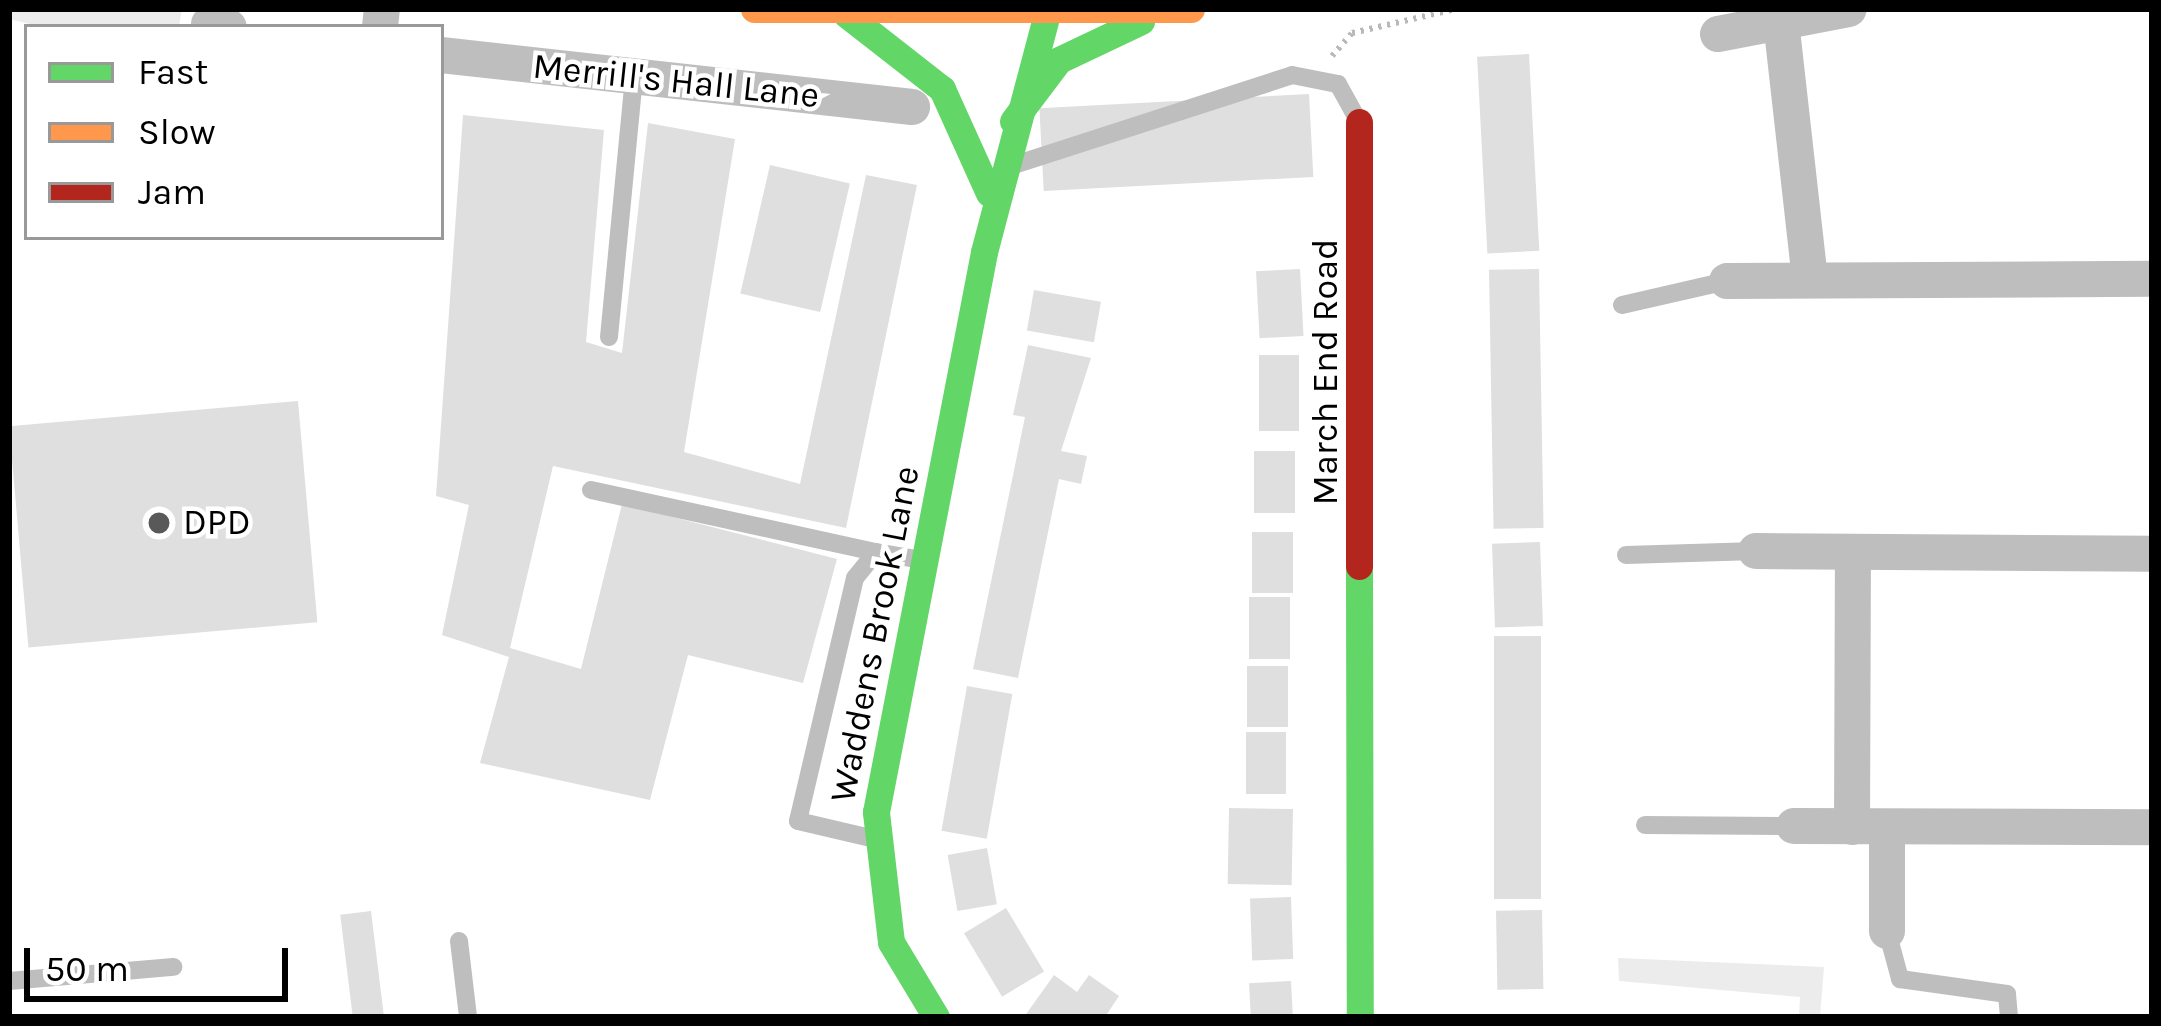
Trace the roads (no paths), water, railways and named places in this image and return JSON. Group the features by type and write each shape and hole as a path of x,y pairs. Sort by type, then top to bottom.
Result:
{"main road":[{"path":"754,9 846,14 1178,10"},
{"path":"1013,121 1059,60 1178,10"},
{"path":"983,252 1008,12"},
{"path":"983,252 1006,170 1013,121 1049,12"},
{"path":"846,14 898,44 942,89 989,193"},
{"name":"March End Road","path":"1349,143 1360,1017"},
{"name":"Waddens Brook Lane","path":"936,1017 891,942 875,839 983,252"}],"street":[{"path":"1718,34 1849,9"},
{"path":"1781,21 1810,278"},
{"name":"Merrill's Hall Lane","path":"444,55 912,107"},
{"path":"1726,281 2152,279"},
{"path":"1756,551 2152,554"},
{"path":"1853,553 1870,827 1887,932"},
{"path":"1794,826 2152,826"}],"lane":[{"name":"March End Road","path":"1006,170 1233,90 1324,76 1354,101 1349,143"},
{"path":"609,337 634,77"},
{"path":"1622,305 1726,281"},
{"path":"591,490 924,560"},
{"path":"1626,555 1756,551"},
{"path":"875,839 798,821 855,578 876,552"},
{"path":"1645,825 1794,826"},
{"path":"1887,932 1900,979 2007,994 2009,1017"},
{"path":"459,941 468,1017"},
{"path":"9,981 173,967"}],"place":[{"name":"DPD","path":"159,523"}]}
